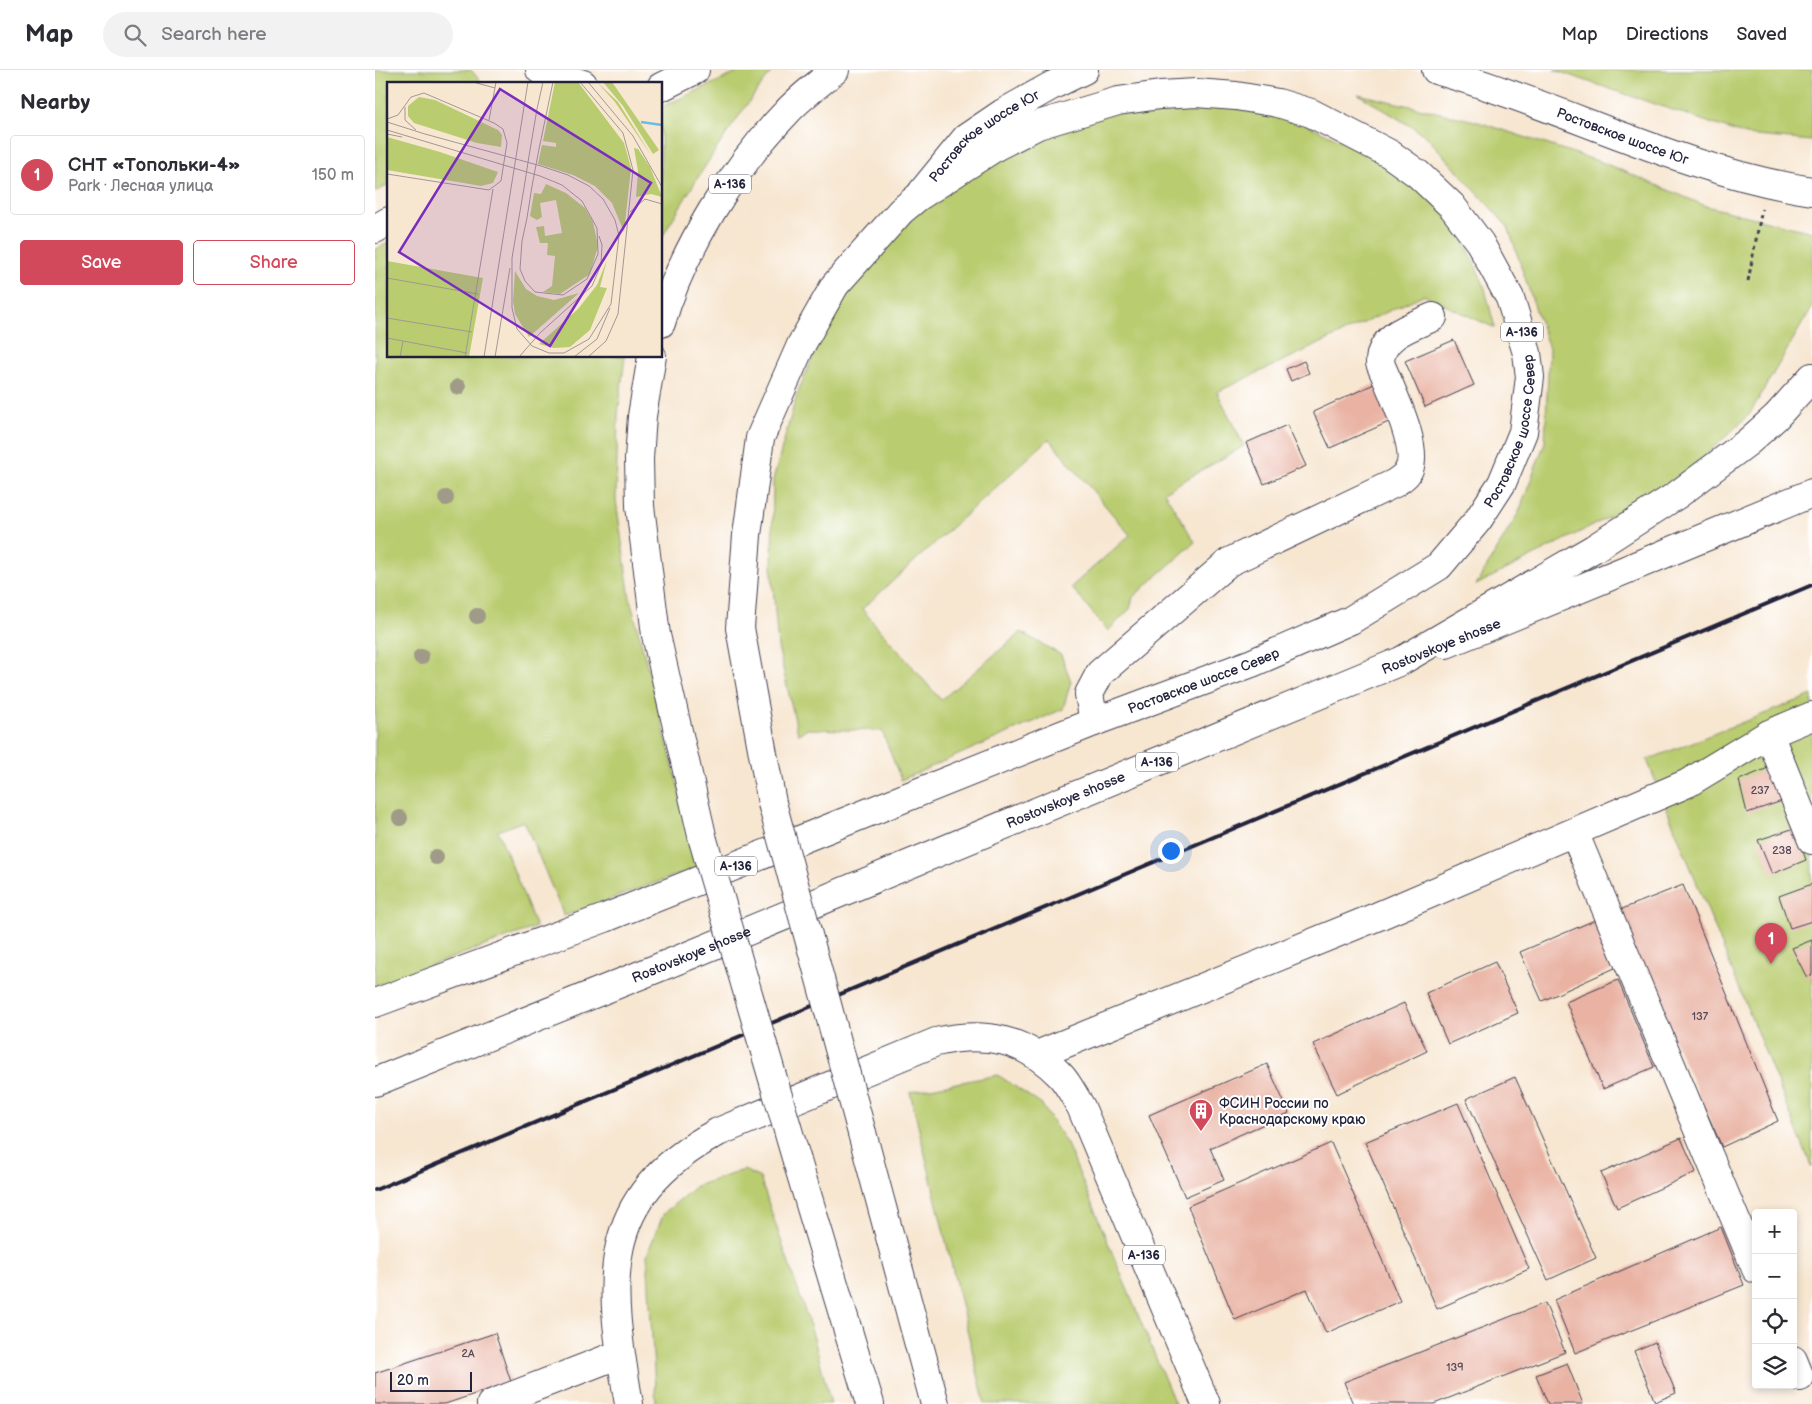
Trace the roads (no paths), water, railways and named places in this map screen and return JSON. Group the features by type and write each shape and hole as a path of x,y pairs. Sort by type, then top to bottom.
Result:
{"main road":[{"path":"540,70 577,82"},
{"path":"663,86 695,70"},
{"name":"А-136","path":"663,318 680,273 717,203 750,155 786,112 835,70"},
{"name":"Ростовское шоссе Юг","path":"918,197 966,138 1003,113 1084,70"},
{"name":"Ростовское шоссе Юг","path":"1436,70 1546,106 1714,169 1767,184 1812,191"},
{"name":"Ростовское шоссе Север","path":"918,197 997,146 1038,125 1118,101 1160,95 1196,93 1236,96 1278,103 1311,113 1390,154 1434,188 1452,206 1480,243 1510,298 1520,325 1527,353 1530,377 1523,432 1502,483 1479,520 1439,566 1351,620 1252,663 1094,722"},
{"name":"А-136","path":"918,197 874,238 835,285 801,345 760,438 747,535 740,628 772,803 935,1404"},
{"path":"375,229 387,222"},
{"path":"1094,722 1089,694 1100,672 1229,562 1395,484 1408,472 1411,456 1408,436 1380,364 1380,355 1384,346 1393,336 1433,317"},
{"name":"А-136","path":"652,358 642,416 639,459 640,506 656,635 703,840 870,1404"},
{"name":"А-136","path":"1401,661 1593,549 1677,495 1748,442 1776,417 1812,377"},
{"name":"Rostovskoye shosse","path":"375,1082 685,957 1812,493"},
{"path":"1037,1055 1376,917 1688,783 1769,734 1812,716"},
{"name":"А-136","path":"375,1003 605,918 1094,722"},
{"path":"1769,734 1812,840"},
{"path":"1574,832 1752,1260"},
{"name":"А-136","path":"629,1404 620,1354 616,1308 616,1265 623,1228 641,1194 664,1169 690,1148 718,1132 936,1042 959,1037 986,1036 1010,1042 1037,1055 1061,1076 1081,1106 1206,1404"},
{"path":"491,1404 620,1354"}],"railway":[{"path":"375,1190 1812,585"}],"place":[{"name":"СНТ «Топольки-4»","path":"1771,964"},
{"name":"ФСИН России по Краснодарскому краю","path":"1201,1132"}]}
